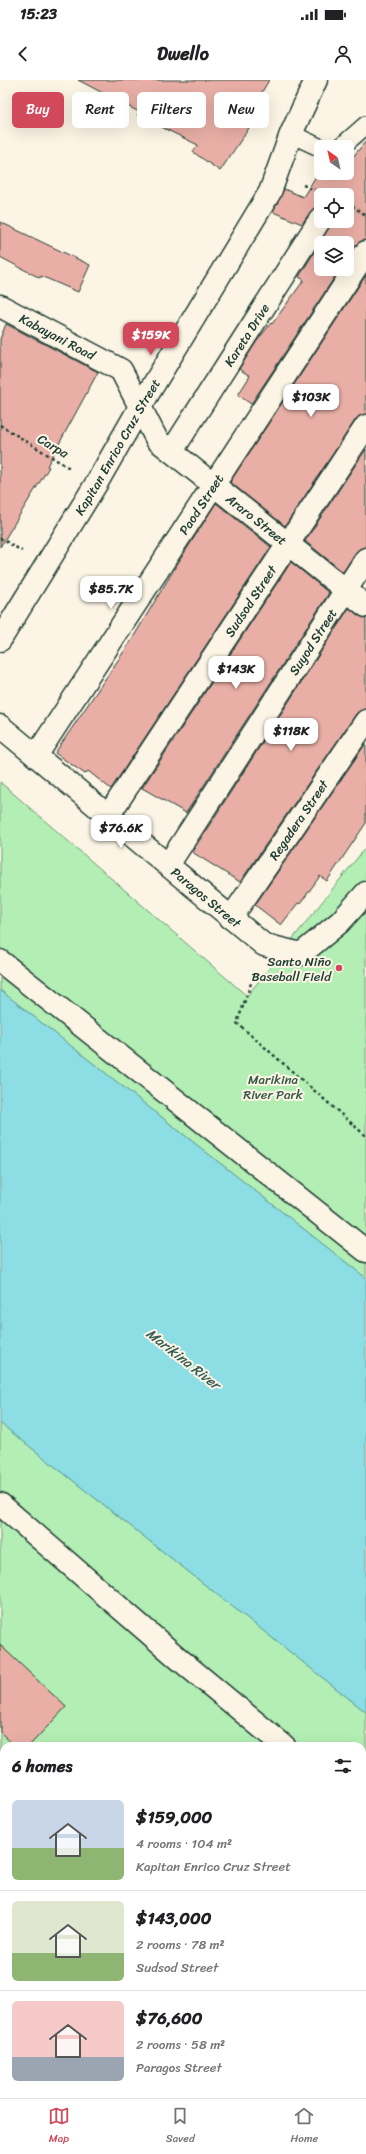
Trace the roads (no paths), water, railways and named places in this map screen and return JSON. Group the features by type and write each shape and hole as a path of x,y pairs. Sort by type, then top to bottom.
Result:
{"street":[{"name":"Kapitan Enrico Cruz Street","path":"0,640 96,484 140,407 270,192 291,134 316,80"},
{"name":"Kareta Drive","path":"172,451 315,228"},
{"name":"Paod Street","path":"36,756 366,252"},
{"name":"Kabayani Road","path":"0,306 121,370 140,407"},
{"name":"Araro Street","path":"140,407 157,440 215,483 366,606"},
{"name":"Sudsod Street","path":"108,816 366,426"},
{"name":"Suyod Street","path":"168,865 366,559"},
{"name":"Regadera Street","path":"231,918 366,721"},
{"name":"Paragos Street","path":"0,726 264,945 301,954 340,922 366,893"},
{"path":"0,961 366,1251"},
{"path":"0,1504 179,1659 279,1742"}],"lane":[{"path":"349,140 366,124"},
{"path":"291,134 314,145"}],"water":[{"name":"Marikina River","path":"0,990 366,1278 366,1712 0,1423"}],"place":[{"name":"Santo Niño Baseball Field","path":"339,968"}],"park label":[{"name":"Marikina River Park","path":"273,1086"}]}
